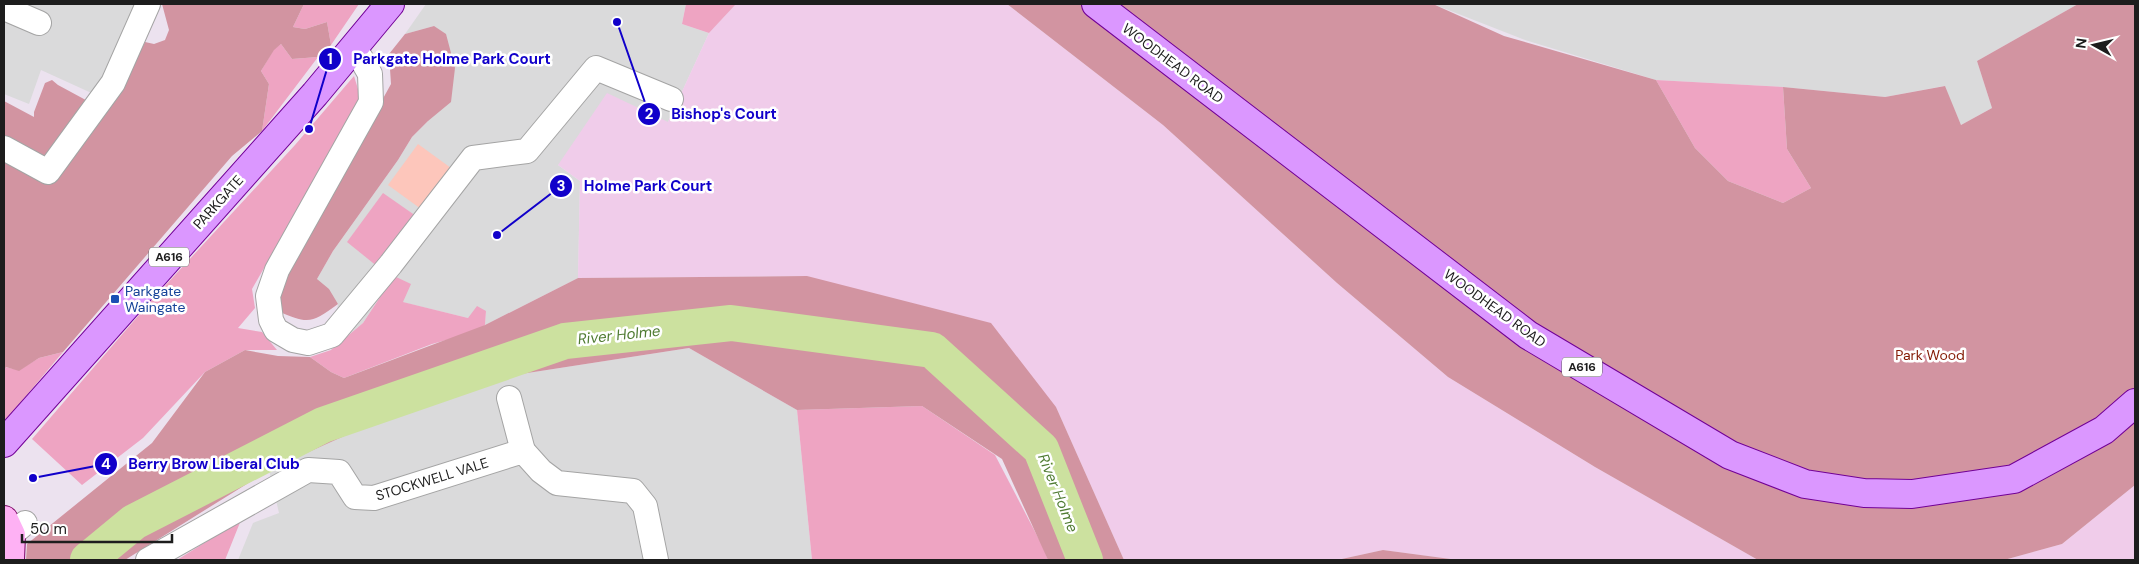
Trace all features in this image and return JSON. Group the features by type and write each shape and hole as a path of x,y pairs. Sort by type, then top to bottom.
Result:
{"main road":[{"name":"PARKGATE","path":"4,443 355,48 390,4"},
{"name":"WOODHEAD ROAD","path":"1096,4 1528,335 1730,455 1805,484 1864,493 1912,494 2014,479 2104,430 2135,403"}],"street":[{"path":"4,148 48,172 114,83 148,4"},
{"path":"4,8 39,22"},
{"path":"355,48 370,74 371,102 277,270 268,296 271,320 276,330 292,340 308,343 332,335 391,264 473,158 527,152 596,68 672,99"},
{"path":"509,398 523,451 541,471 557,483 632,491 645,506 656,560"},
{"name":"STOCKWELL VALE","path":"148,560 308,470 339,472 355,496 374,498 523,451"}],"shaded area":[{"path":"4,4 140,4 98,96 41,70 29,104 4,94"},
{"path":"304,4 359,4 331,45 327,22 305,29 293,27"},
{"path":"426,4 686,4 682,24 709,33 668,122 558,165 580,181 578,278 485,325 486,311 468,318 402,302 407,290 394,276 363,323 331,350 338,304 317,279 333,251 398,160 412,137 428,121 434,26 405,34"},
{"path":"686,4 736,4 709,33 682,24"},
{"path":"736,4 1007,4 1163,125 1337,283 1448,377 1595,467 1758,560 1458,560 1383,550 1337,560 1124,560 1056,407 807,276 578,278 580,181 558,165 607,93 668,122 709,33"},
{"path":"1433,4 2078,4 1977,61 1992,108 1961,125 1944,86 1885,97 1783,87 1656,80 1525,40"},
{"path":"281,44 292,59 318,57 262,131 269,84 261,71 274,49"},
{"path":"354,76 361,99 252,289 255,308 238,328 262,332 277,350 245,350 205,372 143,438 82,485 32,439 151,301 295,145"},
{"path":"1656,80 1783,87 1787,149 1811,188 1783,203 1728,181 1695,148"},
{"path":"418,144 451,168 421,209 388,185"},
{"path":"383,193 416,216 378,267 347,242"},
{"path":"394,276 411,284 403,302 468,318 477,306 486,311 485,325 475,332 432,344 344,378 331,372 310,357 331,350 363,323"},
{"path":"689,348 797,410 812,560 238,560 253,523 279,513 269,470 351,433 521,374"},
{"path":"63,352 4,422 5,367 19,370 39,358"},
{"path":"922,406 995,455 1048,560 812,560 797,410"},
{"path":"2135,485 2135,560 2004,560 2062,544"},
{"path":"241,520 225,560 177,560"}],"green space":[{"path":"162,4 304,4 293,27 305,29 327,22 331,45 318,57 292,59 281,44 274,50 261,71 269,84 262,131 232,156 63,352 39,358 19,371 6,367 4,369 4,101 34,117 34,112 45,83 52,80 95,105 118,96 145,42 154,44 165,40 169,30"},
{"name":"Park Wood","path":"1007,4 1433,4 1504,36 1656,80 1695,148 1728,181 1783,203 1811,188 1787,149 1783,87 1885,97 1945,86 1961,125 1992,108 1977,61 2078,4 2135,4 2135,485 2062,544 2004,560 1758,560 1595,467 1448,377 1337,283 1163,125"},
{"path":"434,26 446,34 455,68 451,102 412,137 398,160 333,251 317,279 329,289 338,304 322,315 310,320 304,320 278,311 276,293 391,84 389,54 405,34"},
{"path":"807,276 991,323 1056,407 1124,560 1048,560 1002,459 922,406 797,410 689,348 521,374 351,433 269,470 125,560 26,560 27,544 152,443 205,372 245,350 278,356 310,357 331,372 344,378 485,325 578,278"},
{"path":"1383,550 1458,560 1337,560"}],"waterway":[{"name":"River Holme","path":"88,560 134,522 323,425 565,341 731,323 932,350 1041,449 1085,560"}],"place":[{"name":"Bishop's Court","path":"617,22"},
{"name":"Parkgate Holme Park Court","path":"309,129"},
{"name":"Holme Park Court","path":"497,235"},
{"name":"Parkgate Waingate","path":"115,299"},
{"name":"Berry Brow Liberal Club","path":"33,478"}]}
